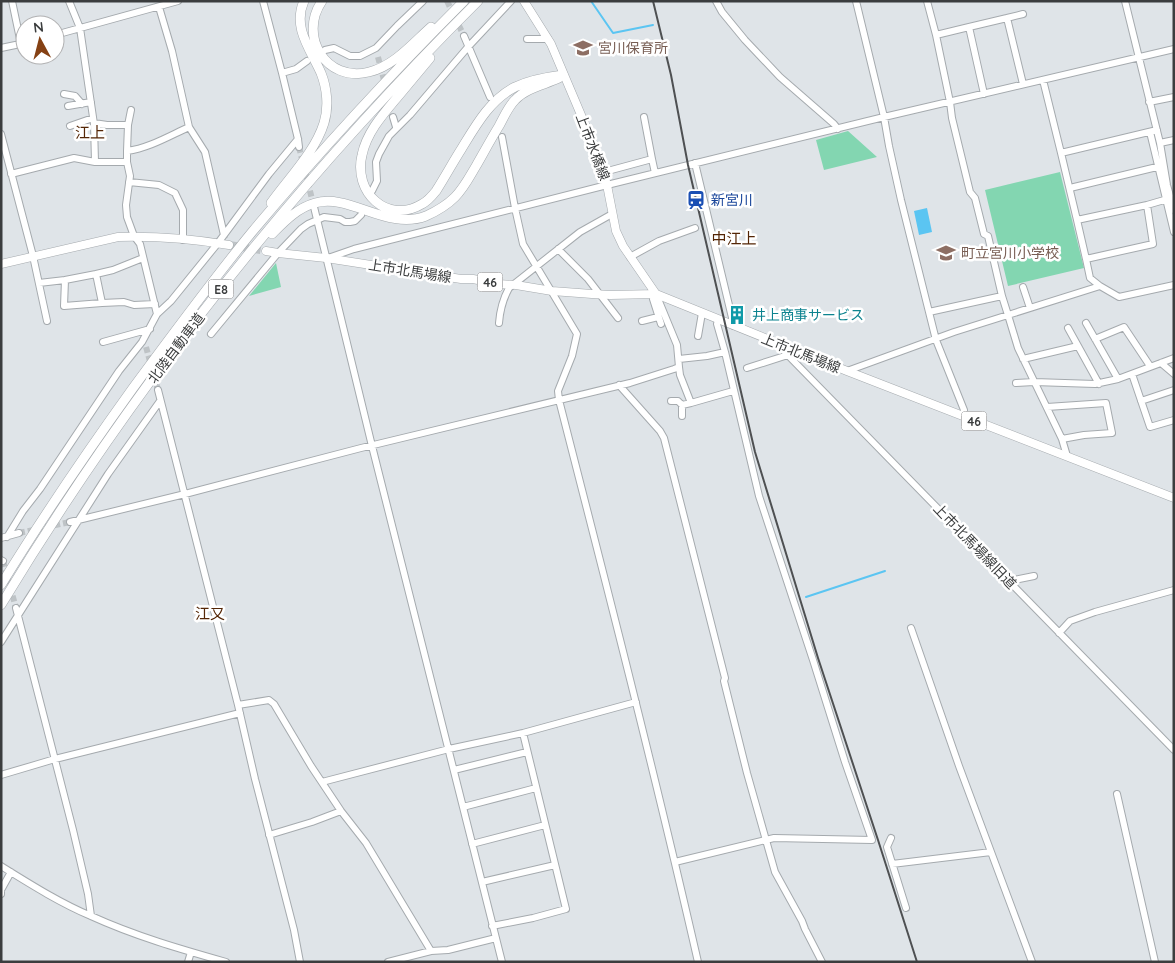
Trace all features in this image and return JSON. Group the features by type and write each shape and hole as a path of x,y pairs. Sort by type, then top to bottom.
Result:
{"highway":[{"path":"220,274 311,150 324,122 327,100 324,81 301,29 301,12 304,1"},
{"path":"322,1 313,23 316,48 321,56 332,66 353,74 377,70 386,65 458,1"},
{"name":"北陸自動車道","path":"1,585 85,456 159,352 252,232 320,154 464,1"},
{"path":"479,1 382,115 368,138 362,155 360,172 364,187 374,201 390,209 400,210 414,208 422,204 436,191 472,132 492,104 515,87 547,77 563,75"},
{"name":"北陸自動車道","path":"1,606 62,508 96,459 194,323 226,282 326,162 402,79 479,1"},
{"path":"194,323 272,234 294,214 315,203 340,203 391,218 410,220 424,216 448,204 467,182 514,100 528,90 563,75"}],"main road":[{"name":"上市水橋線","path":"524,1 548,39 598,155 604,172 616,231 623,246 656,294"},
{"path":"1,264 118,236 229,245"},
{"name":"上市北馬場線","path":"266,251 552,291 600,295 656,294 1174,499"}],"street":[{"path":"12,1 16,15"},
{"path":"68,1 80,28 94,120 95,162"},
{"path":"263,1 299,147"},
{"path":"325,50 334,48 350,56 360,56 376,48 423,1"},
{"path":"372,191 377,181 376,162 388,136 410,115 468,47 511,1"},
{"path":"716,1 722,12 745,40 780,77 838,128"},
{"path":"856,1 884,117 899,191 936,340 964,410 964,416"},
{"path":"927,1 970,192 975,198 984,234 988,236 1002,296 1018,348 1062,439 1067,456"},
{"path":"1125,1 1149,102 1153,131 1174,232"},
{"path":"65,32 176,2"},
{"path":"159,7 172,52 189,127 205,152 224,235"},
{"path":"936,35 1023,14"},
{"path":"1007,18 1023,84"},
{"path":"970,27 984,94"},
{"path":"464,36 490,97"},
{"path":"527,39 548,39"},
{"path":"1,48 15,45"},
{"path":"376,48 378,57"},
{"path":"326,258 354,249 695,163 1174,49"},
{"path":"282,73 296,69 307,61"},
{"path":"1043,80 1090,278 1119,297 1174,285"},
{"path":"64,94 75,96 82,104"},
{"path":"1149,102 1174,97"},
{"path":"68,106 91,102"},
{"path":"130,110 126,162 130,176 126,205 127,217 134,236 140,244 157,314"},
{"path":"393,117 396,127"},
{"path":"644,118 655,173"},
{"path":"70,126 94,120 107,125 128,125"},
{"path":"127,152 166,138 189,127"},
{"path":"1061,153 1153,131"},
{"path":"1153,131 1160,143 1161,166 1171,184 1168,199 1174,210"},
{"path":"1,134 33,256 47,321"},
{"path":"502,137 522,239 577,334 572,356 558,391 559,400 636,702 698,962"},
{"path":"4,538 40,489 114,379 144,344 157,314 218,243 269,174 298,139"},
{"path":"1160,143 1174,140"},
{"path":"11,174 74,158 95,162 126,162"},
{"path":"604,172 652,159"},
{"path":"695,163 734,326"},
{"path":"1070,188 1161,166"},
{"path":"129,182 159,185 175,194 183,210 184,240"},
{"path":"1077,220 1168,199"},
{"path":"1086,259 1153,244 1147,205"},
{"path":"314,207 502,962"},
{"path":"500,324 503,300 508,288 580,232 612,214"},
{"path":"211,334 278,253 301,229 317,219 333,218 350,222 355,221 361,215"},
{"path":"630,257 659,241 695,228"},
{"path":"558,249 588,280 618,318"},
{"path":"39,283 65,280 113,270 143,258"},
{"path":"96,274 102,303"},
{"path":"65,280 64,306 124,302 134,305 155,304"},
{"path":"847,371 954,332 1100,286"},
{"path":"1023,287 1030,308"},
{"path":"660,324 652,299 656,294 677,345 680,374 691,403"},
{"path":"929,312 1002,296"},
{"path":"698,336 702,313"},
{"path":"642,321 658,317"},
{"path":"675,862 774,838 872,840 759,496 717,324 718,320"},
{"path":"1086,323 1118,379"},
{"path":"1095,339 1124,327 1150,366"},
{"path":"1068,328 1099,384"},
{"path":"103,342 150,329"},
{"name":"上市北馬場線旧道","path":"775,342 1174,750"},
{"path":"1023,359 1078,346"},
{"path":"679,359 725,352"},
{"path":"748,368 788,355"},
{"path":"1016,383 1099,384 1174,358"},
{"path":"1161,363 1174,374"},
{"path":"70,522 619,385 679,367"},
{"path":"1132,374 1150,427 1174,420"},
{"path":"619,385 664,438 725,678 724,681 774,872 802,921 822,962"},
{"path":"158,390 294,930 300,962"},
{"path":"1141,402 1174,390"},
{"path":"682,405 733,391"},
{"path":"1,642 18,611 108,474 160,401"},
{"path":"671,401 678,401 682,405 682,416"},
{"path":"1047,407 1106,402 1112,432 1062,439"},
{"path":"4,538 19,533"},
{"path":"1009,581 1034,576"},
{"path":"1059,633 1070,621 1174,590"},
{"path":"18,611 86,885 91,916"},
{"path":"911,628 1032,962"},
{"path":"238,706 269,700 274,704 341,812 366,843 430,951"},
{"path":"322,782 449,749 523,733 636,702"},
{"path":"1,775 240,713"},
{"path":"492,926 566,909 523,733"},
{"path":"454,770 527,752"},
{"path":"463,807 536,788"},
{"path":"1117,794 1155,962"},
{"path":"269,835 341,812"},
{"path":"472,844 545,825"},
{"path":"891,838 887,847 906,908"},
{"path":"892,864 991,852"},
{"path":"482,882 555,865"},
{"path":"1,866 51,896 91,916 149,939 226,962"},
{"path":"1,894 1,890 11,872"},
{"path":"388,962 430,951 448,950 496,938"},
{"path":"188,962 191,952"}],"green space":[{"path":"848,131 877,157 824,170 816,140"},
{"path":"1060,172 1084,268 1008,286 985,190"},
{"path":"276,263 281,287 249,296"}],"water":[{"path":"927,208 932,232 919,235 914,211"}],"waterway":[{"path":"591,1 613,33 653,25"},
{"path":"806,597 885,571"}],"tunnel":[{"path":"447,1 464,36"},
{"path":"378,57 385,84"},
{"path":"299,147 314,207"},
{"path":"229,245 266,251"},
{"path":"146,347 158,390"},
{"path":"19,533 70,522"},
{"path":"3,561 16,608"}],"railway":[{"path":"653,1 671,75 688,165 755,452 818,658 917,962"}],"place":[{"name":"宮川保育所","path":"583,48"},
{"name":"新宮川","path":"696,200"},
{"name":"町立宮川小学校","path":"946,253"},
{"name":"井上商事サービス","path":"737,315"}],"district":[{"name":"江上","path":"90,132"},
{"name":"中江上","path":"734,238"},
{"name":"江又","path":"210,613"}]}
